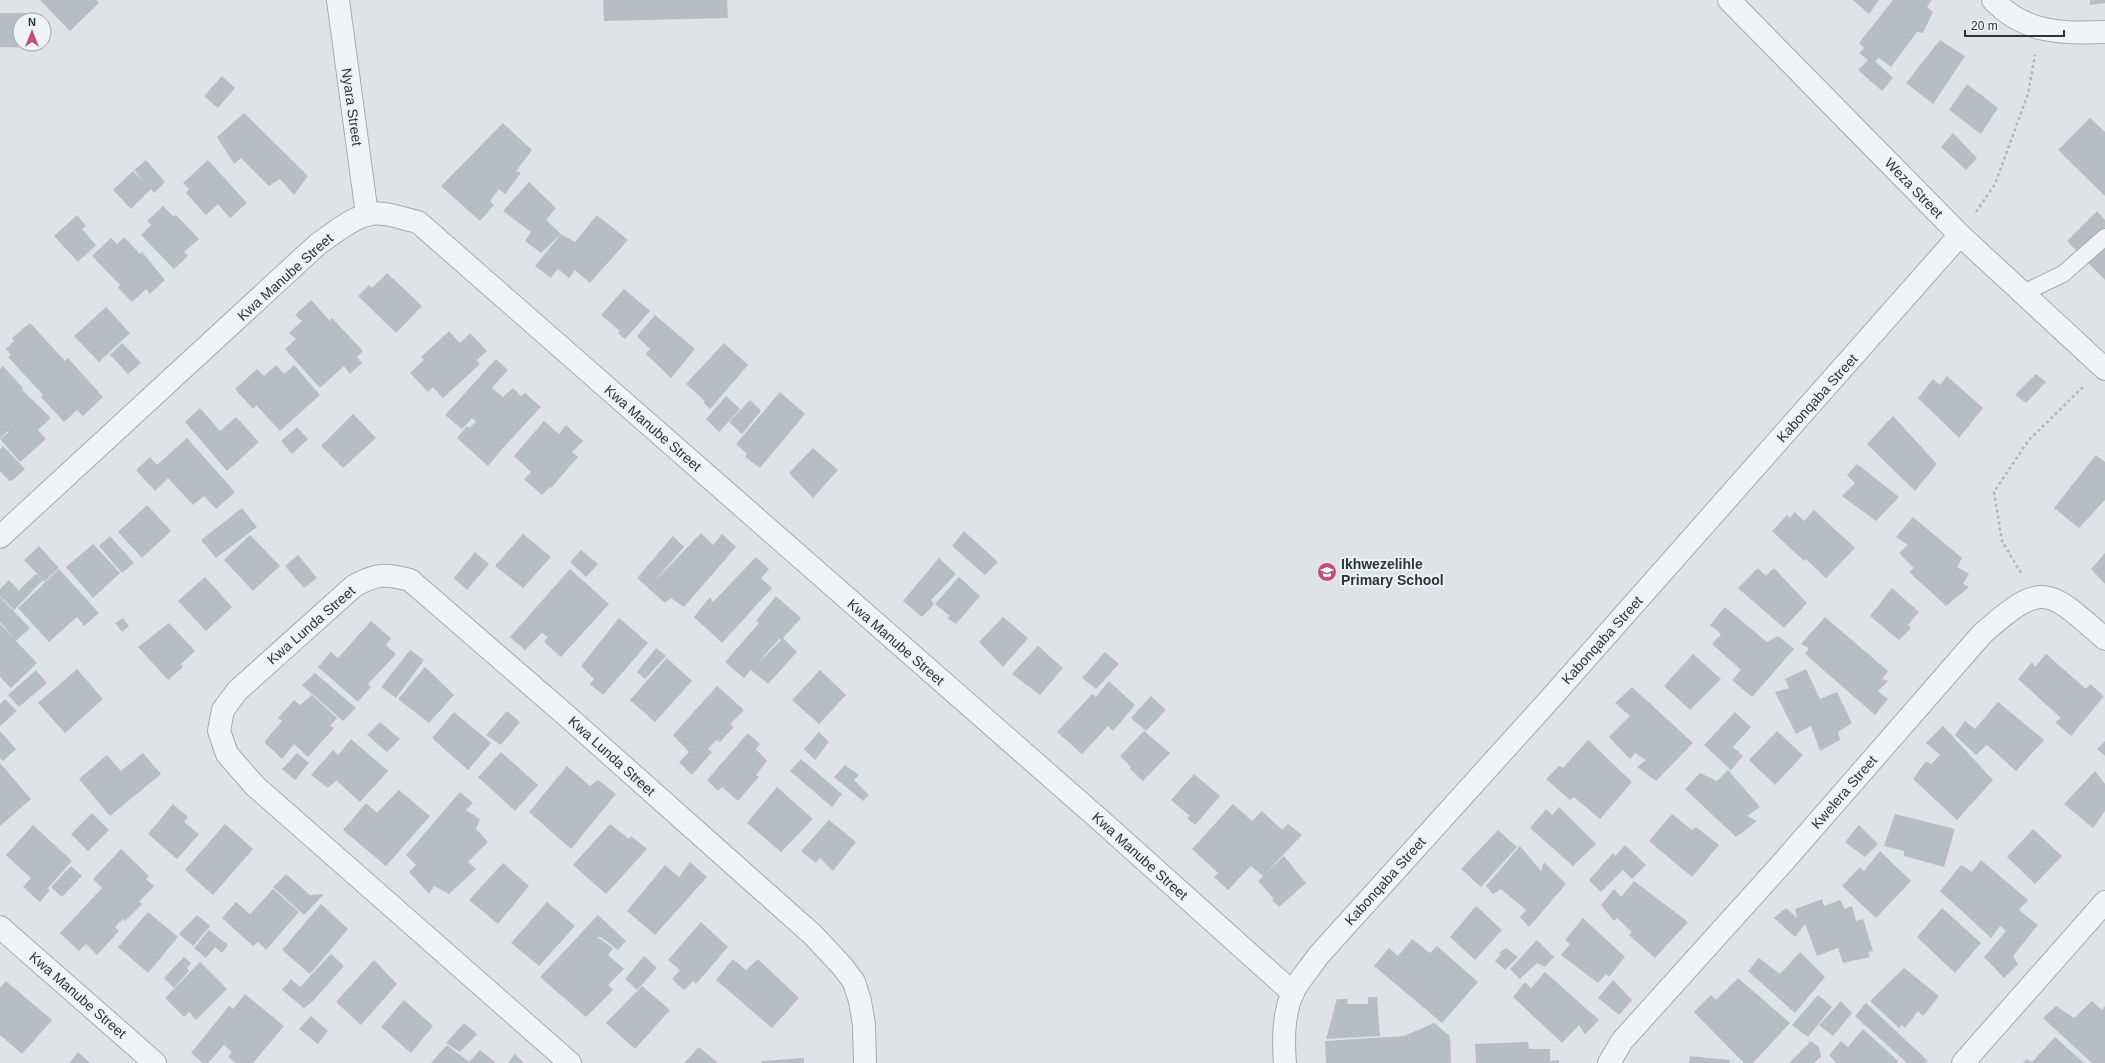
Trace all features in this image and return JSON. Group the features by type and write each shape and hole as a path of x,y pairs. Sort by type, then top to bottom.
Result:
{"street":[{"name":"Nyara Street","path":"338,0 367,215"},
{"name":"Weza Street","path":"1729,0 1960,235 2104,368"},
{"path":"1993,0 2003,10 2039,29 2068,33 2105,32"},
{"name":"Kwa Manube Street","path":"0,537 318,244 341,228 367,215 390,215 418,222 1088,810 1293,992"},
{"name":"Kabonqaba Street","path":"1285,1063 1284,1046 1286,1019 1293,992 1318,956 1550,699 1960,235"},
{"name":"Kwa Lunda Street","path":"570,1063 255,786 227,754 219,730 223,710 237,691 354,586 372,577 391,575 410,580 568,717 813,935 854,982 864,1025 865,1063"},
{"path":"2034,596 2049,597 2064,603 2105,639"},
{"name":"Kwelera Street","path":"1609,1063 1622,1041 1785,860 1982,634 2019,603 2034,596"},
{"path":"1963,1063 2105,902"},
{"name":"Kwa Manube Street","path":"0,927 155,1063"}],"lane":[{"path":"2023,293 2063,274 2105,237"}],"path":[{"path":"1960,235 1995,184 2028,94 2039,29"},
{"path":"2034,596 2002,541 1994,492 2028,441 2104,368"}],"building":[{"path":"40,0 97,0 99,3 70,31"},
{"path":"603,0 727,0 728,18 604,21"},
{"path":"1853,0 1879,0 1869,14"},
{"path":"1893,0 1932,0 1927,7 1933,12 1923,33 1917,32 1891,67 1879,58 1875,61 1893,78 1882,91 1858,70 1868,60 1859,53 1864,48 1859,43"},
{"path":"2090,0 2105,0 2105,3 2090,5"},
{"path":"0,13 12,13 12,47 0,47"},
{"path":"1940,40 1965,56 1933,104 1906,83"},
{"path":"222,76 235,88 218,108 204,96"},
{"path":"1967,84 1998,108 1981,134 1949,110"},
{"path":"244,113 308,176 294,195 280,179 269,186 241,158 234,164 217,137"},
{"path":"2090,118 2105,132 2105,196 2058,150"},
{"path":"503,123 532,150 516,171 521,173 505,194 499,189 490,201 494,205 480,221 441,186"},
{"path":"1953,133 1977,158 1966,170 1941,147"},
{"path":"146,160 165,182 154,193 151,189 131,209 113,190 133,171 144,182 134,170"},
{"path":"208,160 247,203 230,218 218,204 206,215 186,193 189,189 183,183"},
{"path":"529,182 556,208 546,220 561,234 541,253 525,241 531,232 503,211"},
{"path":"163,206 174,217 176,215 199,239 184,252 188,256 174,269 141,235 151,225 147,221"},
{"path":"2097,211 2105,220 2105,280 2067,241"},
{"path":"77,215 86,226 82,229 96,245 78,262 54,236"},
{"path":"597,215 628,240 590,283 575,270 569,278 558,269 551,278 535,266 561,234 575,242"},
{"path":"124,237 140,254 142,252 165,280 150,294 146,289 132,302 118,288 120,285 92,256 111,238 117,244"},
{"path":"387,273 422,306 396,333 358,296 369,285 372,288"},
{"path":"624,289 650,311 625,339 618,333 620,331 601,315"},
{"path":"311,300 330,321 332,318 363,351 357,357 362,363 350,374 344,366 320,388 285,349 296,339 289,333 302,321 295,315"},
{"path":"106,307 130,333 99,362 74,336"},
{"path":"655,315 695,349 671,378 646,354 650,349 637,336"},
{"path":"30,323 65,361 68,358 103,397 83,416 77,410 64,422 41,397 43,395 8,357 11,355 6,349 14,341 12,338"},
{"path":"449,331 460,343 470,333 487,351 477,360 472,355 480,364 443,398 433,387 428,392 410,373 424,360 421,357"},
{"path":"122,343 141,363 128,374 110,355"},
{"path":"724,343 748,365 710,409 703,402 705,401 686,384"},
{"path":"496,359 508,370 492,388 503,397 513,388 521,396 525,393 541,407 488,466 457,438 467,426 469,428 476,422 472,418 462,429 445,415"},
{"path":"276,365 284,374 294,365 320,395 280,431 256,405 253,409 235,389 257,369 264,376"},
{"path":"3,366 23,388 22,390 51,418 38,430 46,439 20,462 0,439 9,432 8,431 0,438 0,369"},
{"path":"2036,374 2046,382 2026,403 2015,395"},
{"path":"1947,376 1983,408 1959,438 1918,398 1933,379 1940,385"},
{"path":"780,392 805,414 760,468 745,457 747,454 736,444"},
{"path":"726,396 740,409 719,432 706,419"},
{"path":"750,400 761,411 742,434 729,422"},
{"path":"200,408 220,431 236,417 259,442 227,471 185,422"},
{"path":"353,414 376,438 343,468 321,446"},
{"path":"1893,416 1937,464 1915,491 1867,444"},
{"path":"544,421 559,434 566,425 583,441 572,452 578,457 551,488 550,487 542,495 524,479 531,472 514,456"},
{"path":"297,427 308,439 292,454 281,441"},
{"path":"187,438 235,492 216,509 204,496 193,505 168,478 155,491 136,470 150,457 157,465"},
{"path":"3,446 25,469 13,480 9,481 0,471 0,450"},
{"path":"813,448 838,470 813,498 789,473"},
{"path":"2096,455 2105,462 2105,500 2079,528 2054,508"},
{"path":"1857,464 1899,497 1876,521 1842,496 1855,483 1847,475"},
{"path":"147,505 171,531 142,558 118,532"},
{"path":"242,508 257,527 216,558 201,540"},
{"path":"1814,510 1855,548 1826,578 1806,559 1804,561 1772,531 1787,515 1790,518 1795,512 1804,521"},
{"path":"1913,517 1962,558 1957,567 1969,574 1963,584 1969,587 1946,606 1909,572 1914,568 1899,553 1908,545 1896,537"},
{"path":"964,531 998,562 985,575 952,546"},
{"path":"701,533 713,545 722,534 736,547 684,607 671,598 665,603 637,578 673,536 684,547 653,583"},
{"path":"523,534 551,557 523,588 495,566"},
{"path":"250,535 280,566 253,591 224,560"},
{"path":"110,536 134,563 122,573 99,546"},
{"path":"93,544 120,573 93,598 66,567"},
{"path":"39,546 59,568 44,582 43,580 14,610 0,596 0,589 9,580 23,595 19,590 36,574 41,578 24,560"},
{"path":"581,550 598,564 586,577 570,562"},
{"path":"475,552 489,564 467,590 454,578"},
{"path":"2105,553 2105,584 2091,569"},
{"path":"298,555 317,578 304,588 285,566"},
{"path":"756,557 769,569 761,578 772,588 722,643 694,617 710,597 713,602"},
{"path":"939,558 956,574 931,600 934,604 922,617 903,601"},
{"path":"1758,568 1766,576 1774,568 1807,603 1784,628 1738,588"},
{"path":"59,569 99,613 84,626 77,617 49,642 18,608"},
{"path":"570,569 609,604 561,657 544,642 548,637 542,633 525,650 510,637"},
{"path":"205,577 232,607 206,631 178,601"},
{"path":"959,577 980,596 956,624 947,618 950,616 935,604"},
{"path":"1892,588 1919,612 1908,625 1911,628 1899,640 1870,616"},
{"path":"776,596 801,618 783,638 797,652 768,684 751,670 744,678 725,662 759,623 756,621","holes":["779,639 781,640 756,665"]},
{"path":"0,597 30,628 16,641 37,663 11,688 0,677 0,624 14,638 0,622"},
{"path":"1725,607 1767,642 1778,636 1794,649 1752,697 1732,680 1741,670 1712,644 1721,634 1710,625"},
{"path":"1003,617 1028,638 1003,667 979,642"},
{"path":"1825,617 1888,671 1882,679 1888,681 1878,691 1888,699 1875,715 1805,654 1809,648 1801,644"},
{"path":"123,618 129,626 122,632 115,623"},
{"path":"619,618 648,643 603,695 590,684 594,679 581,666"},
{"path":"371,621 391,638 386,645 396,654 368,684 371,687 358,702 318,667 331,652 338,658"},
{"path":"169,623 195,651 181,664 183,667 168,680 138,647"},
{"path":"1038,646 1063,668 1040,695 1012,674"},
{"path":"656,648 666,656 645,679 637,672"},
{"path":"410,650 424,660 396,698 381,687"},
{"path":"1105,652 1119,664 1096,689 1082,678"},
{"path":"1693,654 1721,679 1690,710 1664,686"},
{"path":"2046,654 2086,689 2090,684 2104,696 2071,736 2055,722 2061,718 2018,679 2032,662 2035,667"},
{"path":"667,658 692,681 655,722 630,700"},
{"path":"425,667 454,695 429,723 398,699"},
{"path":"77,669 103,699 65,733 38,703"},
{"path":"1806,669 1820,699 1837,692 1852,723 1838,732 1840,740 1820,751 1811,726 1796,734 1775,692 1789,688 1785,679"},
{"path":"36,670 47,683 19,707 8,695"},
{"path":"820,670 846,695 819,724 792,700"},
{"path":"315,673 356,708 343,721 302,685"},
{"path":"1109,681 1135,705 1113,731 1108,726 1082,754 1057,732 1092,694 1096,697"},
{"path":"717,686 744,710 730,724 734,727 720,742 716,740 708,749 712,752 692,775 679,762 689,752 673,735"},
{"path":"1632,687 1693,743 1656,781 1637,767 1646,760 1635,753 1630,759 1609,737 1630,716 1615,703"},
{"path":"312,695 337,718 330,726 334,728 308,757 294,744 282,759 265,743 265,741 282,721 278,718 294,700 300,705"},
{"path":"1151,696 1166,710 1146,731 1131,718"},
{"path":"5,699 17,711 0,726 0,704"},
{"path":"1998,702 2044,740 2016,771 1987,745 1976,755 1955,735 1965,721 1975,729"},
{"path":"507,711 520,722 501,745 486,735"},
{"path":"454,712 491,743 468,770 432,738"},
{"path":"1735,712 1751,727 1733,747 1743,756 1731,770 1704,745"},
{"path":"380,722 400,739 387,752 367,735"},
{"path":"1943,726 1993,780 1957,820 1913,779 1926,761 1931,764 1940,755 1926,743"},
{"path":"0,731 16,749 3,761 0,758"},
{"path":"1144,731 1170,753 1143,781 1130,769 1131,767 1120,756"},
{"path":"1777,731 1803,755 1775,785 1749,760"},
{"path":"819,732 829,742 815,760 804,749"},
{"path":"748,733 760,744 756,749 767,761 756,775 759,777 738,801 722,787 718,791 707,780"},
{"path":"351,739 388,771 360,802 337,781 338,779 328,788 311,775 333,750 338,755"},
{"path":"1588,740 1632,782 1600,819 1574,797 1570,800 1546,779 1559,766 1563,768"},
{"path":"2105,741 2105,756 2097,749"},
{"path":"501,752 538,785 515,811 478,777"},
{"path":"143,753 161,774 110,816 79,779 107,755 121,771"},
{"path":"297,753 309,763 295,780 282,769"},
{"path":"801,759 842,794 832,807 790,771"},
{"path":"0,763 31,799 0,826"},
{"path":"845,765 859,775 854,780 869,795 863,801 834,777"},
{"path":"567,766 590,786 598,780 616,794 571,849 529,812"},
{"path":"1728,770 1760,807 1747,816 1757,821 1736,837 1685,789 1700,773 1717,781"},
{"path":"2095,771 2105,784 2105,811 2093,828 2064,804"},
{"path":"1194,774 1220,796 1195,825 1187,818 1190,816 1171,800"},
{"path":"777,787 813,819 781,852 747,823"},
{"path":"399,790 430,816 386,866 343,830 366,803 377,813"},
{"path":"460,792 473,803 466,810 480,819 476,829 488,842 468,862 476,869 449,894 434,886 429,894 409,872 416,865 406,855"},
{"path":"173,804 188,817 184,822 199,834 177,859 148,834"},
{"path":"1233,804 1252,821 1262,811 1282,830 1288,824 1302,835 1267,872 1284,856 1306,883 1279,907 1258,881 1263,876 1251,866 1228,890 1214,877 1218,873 1192,849"},
{"path":"1559,807 1596,844 1573,866 1530,828 1546,809 1552,815"},
{"path":"92,813 109,830 88,851 71,834"},
{"path":"1672,814 1692,830 1696,827 1719,845 1692,877 1649,841"},
{"path":"1895,814 1955,829 1944,867 1904,856 1904,851 1884,846"},
{"path":"829,820 856,842 833,871 820,858 816,863 801,851"},
{"path":"225,824 253,849 213,895 185,870"},
{"path":"610,824 629,839 631,836 647,849 606,894 573,865"},
{"path":"33,825 72,861 48,888 50,890 40,902 23,887 31,878 6,855"},
{"path":"1859,825 1878,844 1865,857 1845,842"},
{"path":"2033,829 2062,856 2035,884 2007,857"},
{"path":"1498,830 1517,847 1481,887 1461,869"},
{"path":"1625,845 1646,865 1632,879 1623,870 1601,892 1589,880 1613,853 1615,856"},
{"path":"1520,846 1541,871 1544,862 1566,884 1529,927 1520,917 1526,910 1501,889 1493,894 1486,886"},
{"path":"121,849 149,876 146,879 154,886 139,902 142,904 125,921 123,919 115,927 119,931 97,955 86,944 79,951 60,933 102,888 93,879"},
{"path":"1880,851 1911,881 1876,918 1842,886 1860,867 1864,871"},
{"path":"1981,860 2028,900 2019,910 2038,925 2013,956 2018,964 2004,978 1984,957 2006,931 2000,926 1991,938 1940,891 1961,865 1972,872"},
{"path":"690,862 707,877 655,935 627,911 665,865 679,877"},
{"path":"503,863 529,886 498,924 469,900"},
{"path":"71,866 82,876 62,897 51,887"},
{"path":"286,874 310,895 324,894 304,915 273,887"},
{"path":"1634,881 1688,922 1655,958 1629,935 1632,932 1617,918 1614,921 1601,905 1614,889 1621,897"},
{"path":"273,889 299,912 266,950 258,942 253,946 222,918 236,902 250,914"},
{"path":"1822,899 1824,906 1840,900 1845,909 1852,906 1856,921 1863,919 1873,951 1868,952 1870,957 1843,963 1838,948 1817,956 1805,924 1795,937 1774,918 1786,908 1797,918 1795,909"},
{"path":"547,902 575,926 539,966 511,943"},
{"path":"321,904 348,929 310,974 282,950"},
{"path":"1476,906 1502,930 1475,960 1450,937"},
{"path":"1942,908 1981,943 1955,973 1917,937"},
{"path":"148,912 178,937 148,973 118,947"},
{"path":"197,915 210,926 193,946 179,934"},
{"path":"598,915 626,941 618,950 601,937 597,937 613,948 608,955 624,969 608,985 613,990 586,1017 540,977"},
{"path":"1583,918 1625,957 1609,977 1606,974 1598,983 1561,955 1570,944 1565,940"},
{"path":"701,922 728,947 696,984 693,981 684,990 672,979 680,970 668,960"},
{"path":"209,930 228,945 222,953 215,947 206,958 194,948"},
{"path":"1412,939 1430,953 1437,946 1478,982 1442,1023 1374,966 1389,948 1398,956"},
{"path":"1537,940 1554,957 1545,967 1537,963 1520,979 1510,969"},
{"path":"1506,948 1518,957 1505,970 1495,961 1501,954 1499,953"},
{"path":"1800,952 1825,977 1795,1013 1748,971 1759,958 1780,974"},
{"path":"331,954 344,966 314,1000 304,1008 282,990 291,979 300,987"},
{"path":"644,956 657,968 637,990 625,979"},
{"path":"184,957 191,963 187,968 189,971 174,988 164,978"},
{"path":"733,959 746,970 758,959 799,998 772,1028 716,980"},
{"path":"374,960 397,984 361,1025 336,1002"},
{"path":"200,962 227,989 196,1020 189,1012 184,1017 165,998"},
{"path":"1904,968 1939,996 1923,1016 1918,1011 1905,1028 1902,1025 1899,1028 1870,1001"},
{"path":"1545,972 1599,1020 1585,1034 1579,1025 1562,1043 1513,997 1525,982 1531,988"},
{"path":"1738,978 1790,1023 1753,1063 1744,1063 1694,1012 1711,995 1716,1000"},
{"path":"1613,980 1632,1000 1619,1015 1598,998"},
{"path":"6,981 52,1020 22,1054 0,1035 0,988"},
{"path":"642,986 670,1010 635,1049 606,1023"},
{"path":"245,994 284,1026 253,1063 236,1063 228,1057 232,1052 224,1045 208,1063 203,1063 191,1053 229,1006 233,1009"},
{"path":"1818,995 1832,1007 1808,1037 1792,1025"},
{"path":"1368,997 1377,997 1380,1036 1326,1039 1337,999 1347,999 1348,1004 1368,1004"},
{"path":"404,1000 433,1026 411,1053 381,1027"},
{"path":"1841,1001 1852,1013 1833,1036 1819,1025"},
{"path":"2092,1001 2102,1010 2105,1006 2105,1063 2092,1063 2043,1018 2056,1006 2074,1018"},
{"path":"1866,1003 1928,1061 1925,1063 1907,1063 1855,1016"},
{"path":"311,1016 328,1031 318,1044 299,1029"},
{"path":"464,1023 477,1034 460,1052 446,1043"},
{"path":"1434,1023 1450,1036 1451,1063 1326,1063 1325,1041 1404,1036"},
{"path":"1863,1029 1898,1061 1896,1063 1836,1063 1829,1055 1841,1041 1848,1047"},
{"path":"2055,1037 2084,1063 2023,1063 2027,1059 2032,1062"},
{"path":"1811,1041 1819,1047 1821,1057 1814,1063 1789,1063"},
{"path":"1528,1042 1529,1049 1550,1049 1550,1061 1559,1060 1559,1063 1476,1063 1475,1044"},
{"path":"447,1045 469,1062 480,1050 496,1063 431,1063"},
{"path":"699,1047 718,1063 684,1063"},
{"path":"78,1052 90,1063 69,1063"},
{"path":"515,1054 524,1063 508,1063"},
{"path":"1690,1056 1730,1060 1729,1063 1689,1063"},
{"path":"804,1058 804,1063 762,1063 762,1061"}],"place":[{"name":"Ikhwezelihle Primary School","path":"1327,572"}]}
